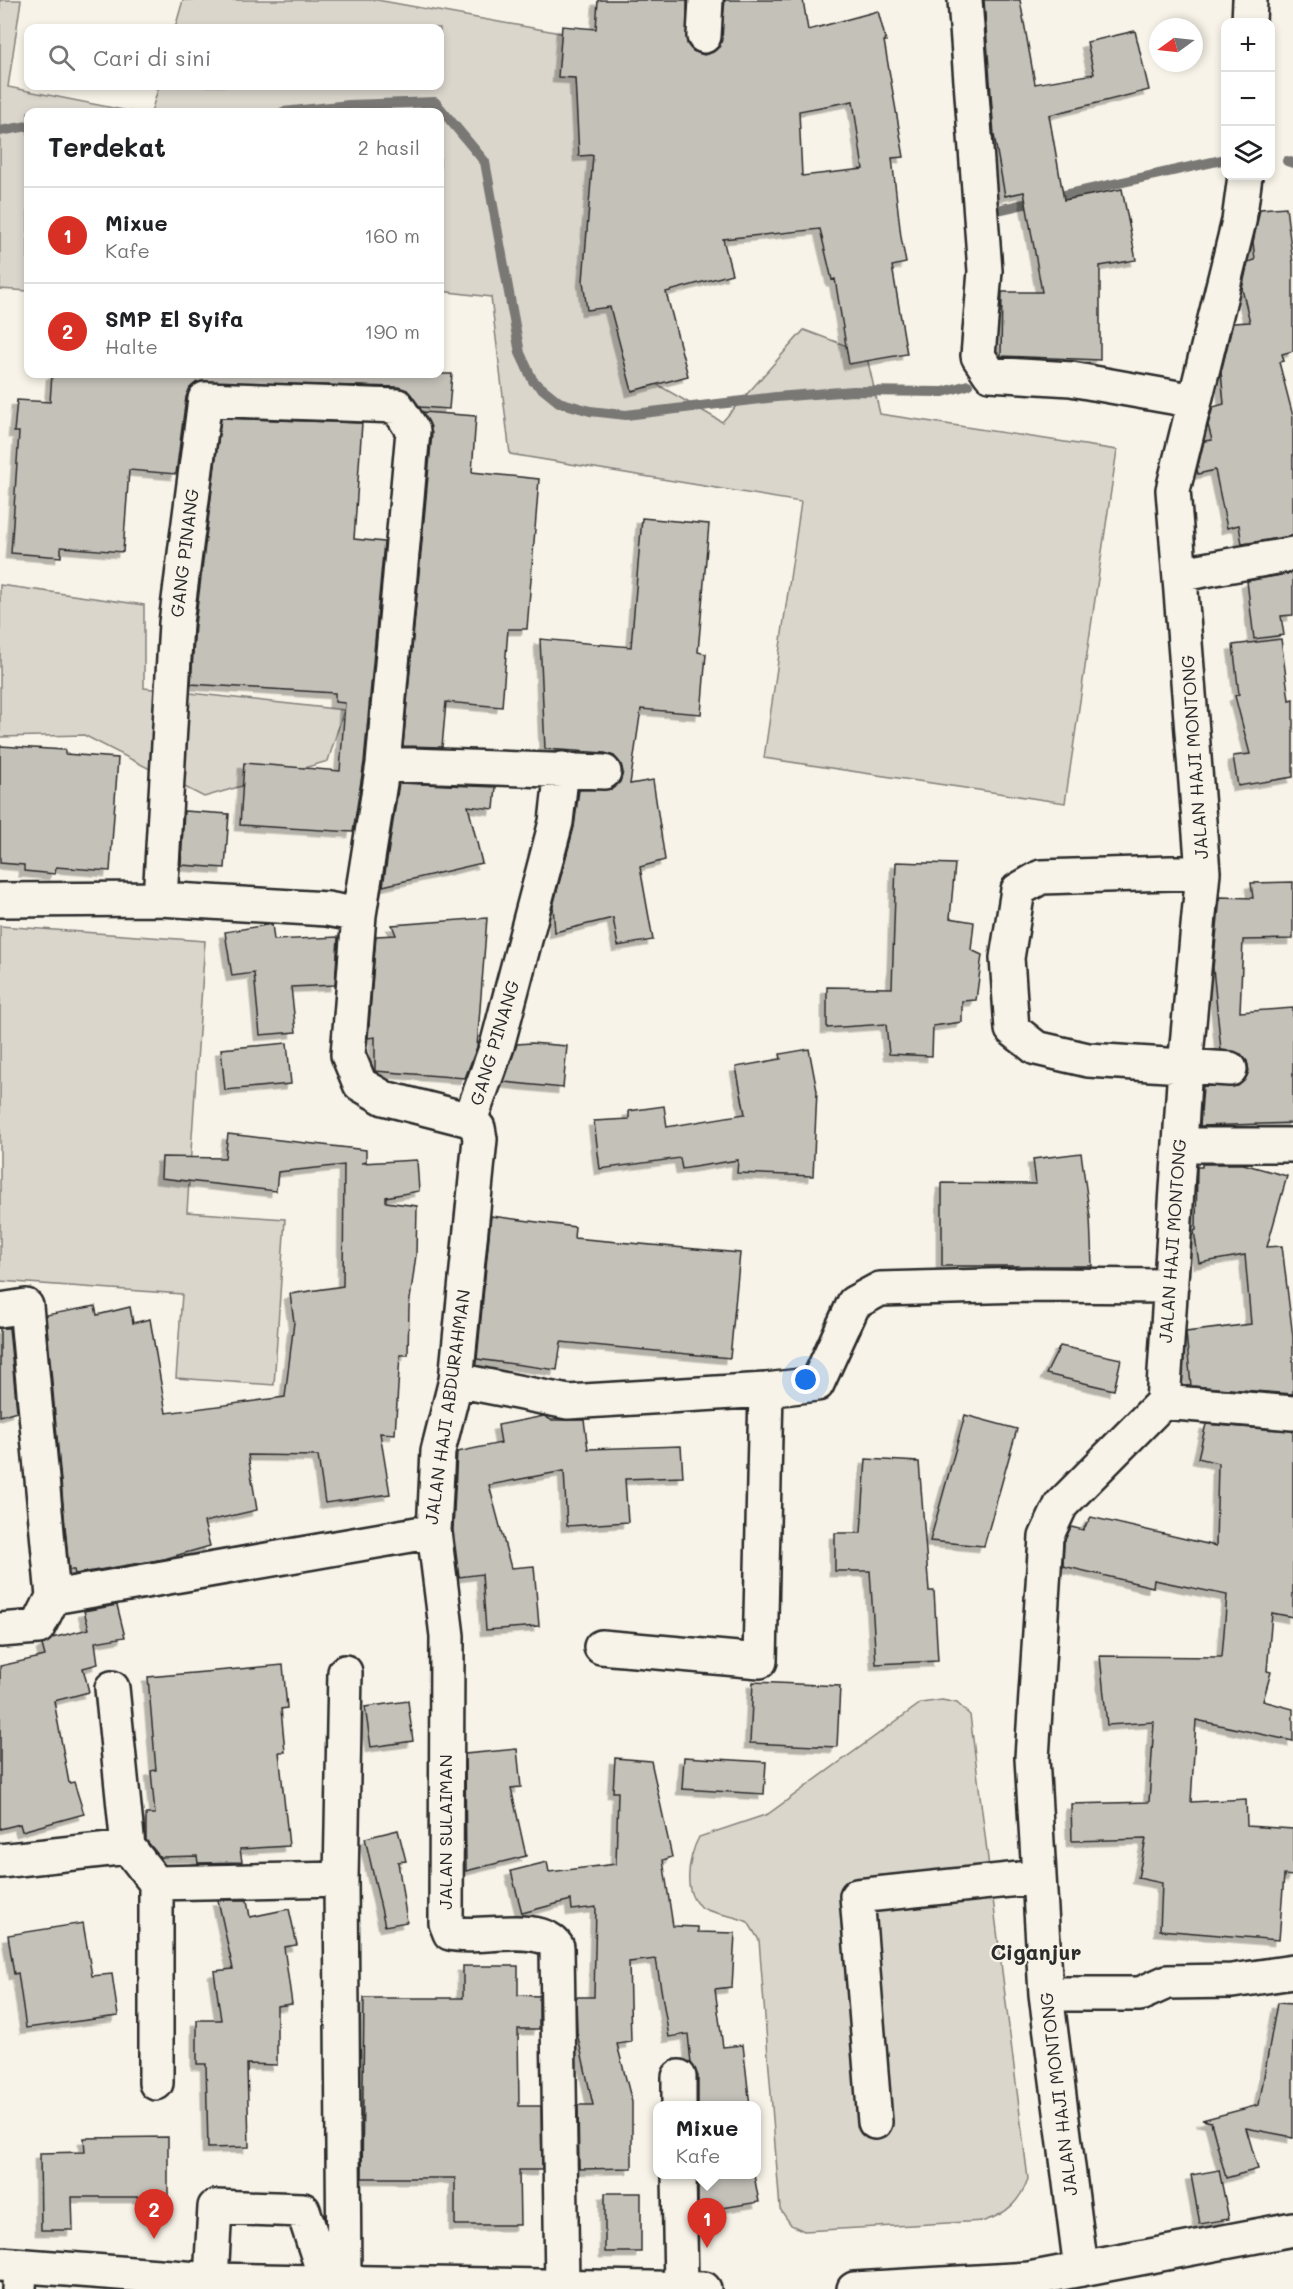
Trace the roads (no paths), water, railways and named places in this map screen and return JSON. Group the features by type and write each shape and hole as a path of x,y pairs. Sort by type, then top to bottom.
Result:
{"street":[{"path":"704,36 706,0"},
{"path":"965,0 985,270 978,356 990,374 1071,379 1195,401"},
{"path":"1249,18 1250,0"},
{"name":"JALAN HAJI MONTONG","path":"1081,2269 1046,1994 1032,1758 1046,1537 1061,1504 1163,1402 1185,1067 1203,872 1182,574 1173,490 1239,221 1244,180"},
{"name":"GANG PINANG","path":"160,899 176,623 205,399 397,406 413,431 384,764 359,915 348,1055 360,1084 384,1098 470,1120 497,1046 553,833 562,769"},
{"path":"1182,574 1293,554"},
{"path":"384,764 604,772"},
{"path":"1203,872 1041,877 1018,890 1007,958 1012,1029 1036,1048 1088,1060 1230,1070"},
{"path":"0,900 160,899 327,909 359,915"},
{"name":"JALAN HAJI ABDURAHMAN","path":"53,1597 434,1531 438,1451 456,1380 480,1139 478,1128 470,1120"},
{"path":"1180,1145 1293,1145"},
{"path":"456,1380 568,1402 766,1390 817,1384 854,1303 880,1289 1028,1285 1171,1286"},
{"path":"0,1310 26,1306 53,1597 38,1627 0,1630"},
{"path":"601,1647 760,1661 766,1390"},
{"path":"1163,1402 1293,1413"},
{"name":"JALAN SULAIMAN","path":"434,1531 447,1636 446,1923 450,1933 462,1936 539,1933 551,1938 556,1947 562,2285"},
{"path":"335,2281 345,1672"},
{"path":"111,1688 128,1846 156,1883 156,2083"},
{"path":"0,1861 128,1846"},
{"path":"874,2122 857,1896 1039,1877"},
{"path":"156,1883 341,1880"},
{"path":"1046,1994 1140,1994 1167,1982 1232,1981 1293,1972"},
{"path":"13,2273 136,2282 335,2281 693,2288 679,2179"},
{"path":"210,2283 215,2207 303,2210 335,2281"},
{"path":"854,2289 1030,2284 1081,2269 1293,2229"}],"waterway":[{"path":"321,108 435,102 440,108"},
{"path":"444,113 485,162 520,353 533,381 559,402 590,411 626,415 776,397 853,391 943,392 968,385"},
{"path":"0,131 24,127"},
{"path":"993,211 1221,160"},
{"path":"1287,161 1293,163"}],"place":[{"name":"SMP El Syifa","path":"154,2239"},
{"name":"Mixue","path":"707,2248"}],"district":[{"name":"Ciganjur","path":"1036,1953"}]}
